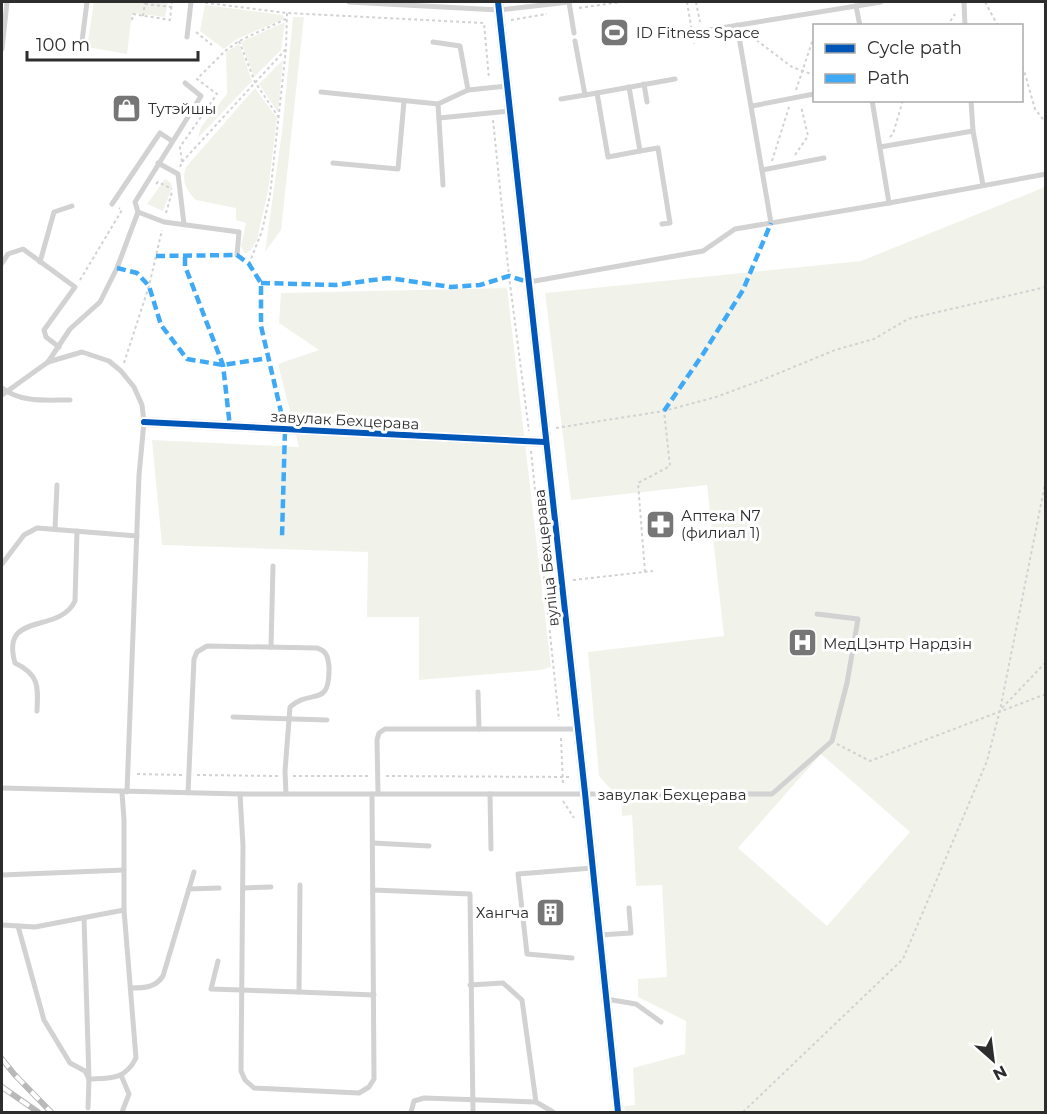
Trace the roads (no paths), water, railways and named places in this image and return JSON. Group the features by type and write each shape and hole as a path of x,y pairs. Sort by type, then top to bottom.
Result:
{"street":[{"name":"вуліца Бехцерава","path":"498,6 618,1113"},
{"name":"завулак Бехцерава","path":"144,422 545,442"}],"lane":[{"path":"2,49 7,2"},
{"path":"82,41 87,2"},
{"path":"188,37 191,2"},
{"path":"349,2 498,6 569,2 573,33"},
{"path":"834,2 835,9"},
{"path":"702,31 880,2"},
{"path":"964,2 965,24"},
{"path":"856,6 860,24"},
{"path":"737,26 771,223"},
{"path":"575,41 585,95"},
{"path":"433,42 460,46 468,90"},
{"path":"561,99 675,79"},
{"path":"48,362 70,329 100,302 117,268 138,212 135,202 201,96 185,83"},
{"path":"644,84 647,102"},
{"path":"321,92 438,104 468,90 507,86"},
{"path":"629,87 640,152"},
{"path":"597,93 608,157 658,148 670,223 662,224"},
{"path":"752,106 813,94"},
{"path":"333,164 398,169 404,101"},
{"path":"872,102 889,203"},
{"path":"971,102 973,130 983,185"},
{"path":"438,104 443,185"},
{"path":"439,118 510,111"},
{"path":"880,147 973,130"},
{"path":"112,204 160,133 172,141"},
{"path":"762,170 824,158"},
{"path":"158,163 178,174 184,224"},
{"path":"528,282 703,251 735,229 1046,174"},
{"path":"656,191 665,190"},
{"path":"40,262 54,212 72,206"},
{"path":"138,212 164,222 239,232 237,255"},
{"path":"2,263 8,254 23,249 75,287 44,330 46,337 59,347"},
{"path":"3,391 48,362 82,352 109,362 121,371 134,387 142,405 144,422 137,536 128,773 124,792 124,910 136,1058 130,1070 121,1075 110,1078 89,1078"},
{"path":"3,391 26,399 70,400"},
{"path":"55,529 57,485"},
{"path":"2,564 24,535 37,528 137,536"},
{"path":"37,711 38,686 33,676 15,663 13,636 18,629 54,619 71,610 75,601 77,531"},
{"path":"271,647 273,566"},
{"name":"завулак Бехцерава","path":"2,788 240,794 772,794 832,741 847,683 858,619 817,614"},
{"path":"188,793 194,659 197,652 207,646 317,648 323,650 328,657 329,684 321,694 290,707 285,776 286,794"},
{"path":"478,693 479,729"},
{"path":"233,717 327,720"},
{"path":"240,794 243,888 241,1071 245,1080 254,1088 359,1093 369,1088 374,1079 373,843 379,733 385,729 577,729"},
{"path":"490,794 491,849"},
{"path":"373,843 429,846"},
{"path":"572,958 527,954 518,874 592,868"},
{"path":"2,875 124,870"},
{"path":"131,988 152,986 163,976 194,872"},
{"path":"299,992 300,885"},
{"path":"243,888 271,887"},
{"path":"189,889 219,888"},
{"path":"373,890 470,894 473,1113"},
{"path":"599,935 631,933 630,908"},
{"path":"2,925 35,927 124,910"},
{"path":"84,918 88,1108"},
{"path":"18,926 44,1020 70,1063 85,1071 89,1078"},
{"path":"218,961 211,989 374,995"},
{"path":"470,985 503,983 522,1000 537,1102"},
{"path":"606,999 636,1005 661,1022"},
{"path":"121,1075 129,1094 122,1113"},
{"path":"411,1113 414,1101 424,1098 537,1102 553,1113"}],"railway":[{"path":"2,1059 51,1112"},
{"path":"2,1087 38,1112"}],"place":[{"name":"ID Fitness Space","path":"615,32"},
{"name":"Тутэйшы","path":"127,108"},
{"name":"Аптека N7 (филиал 1)","path":"660,524"},
{"name":"МедЦэнтр Нардзін","path":"802,643"},
{"name":"Хангча","path":"550,912"}]}
